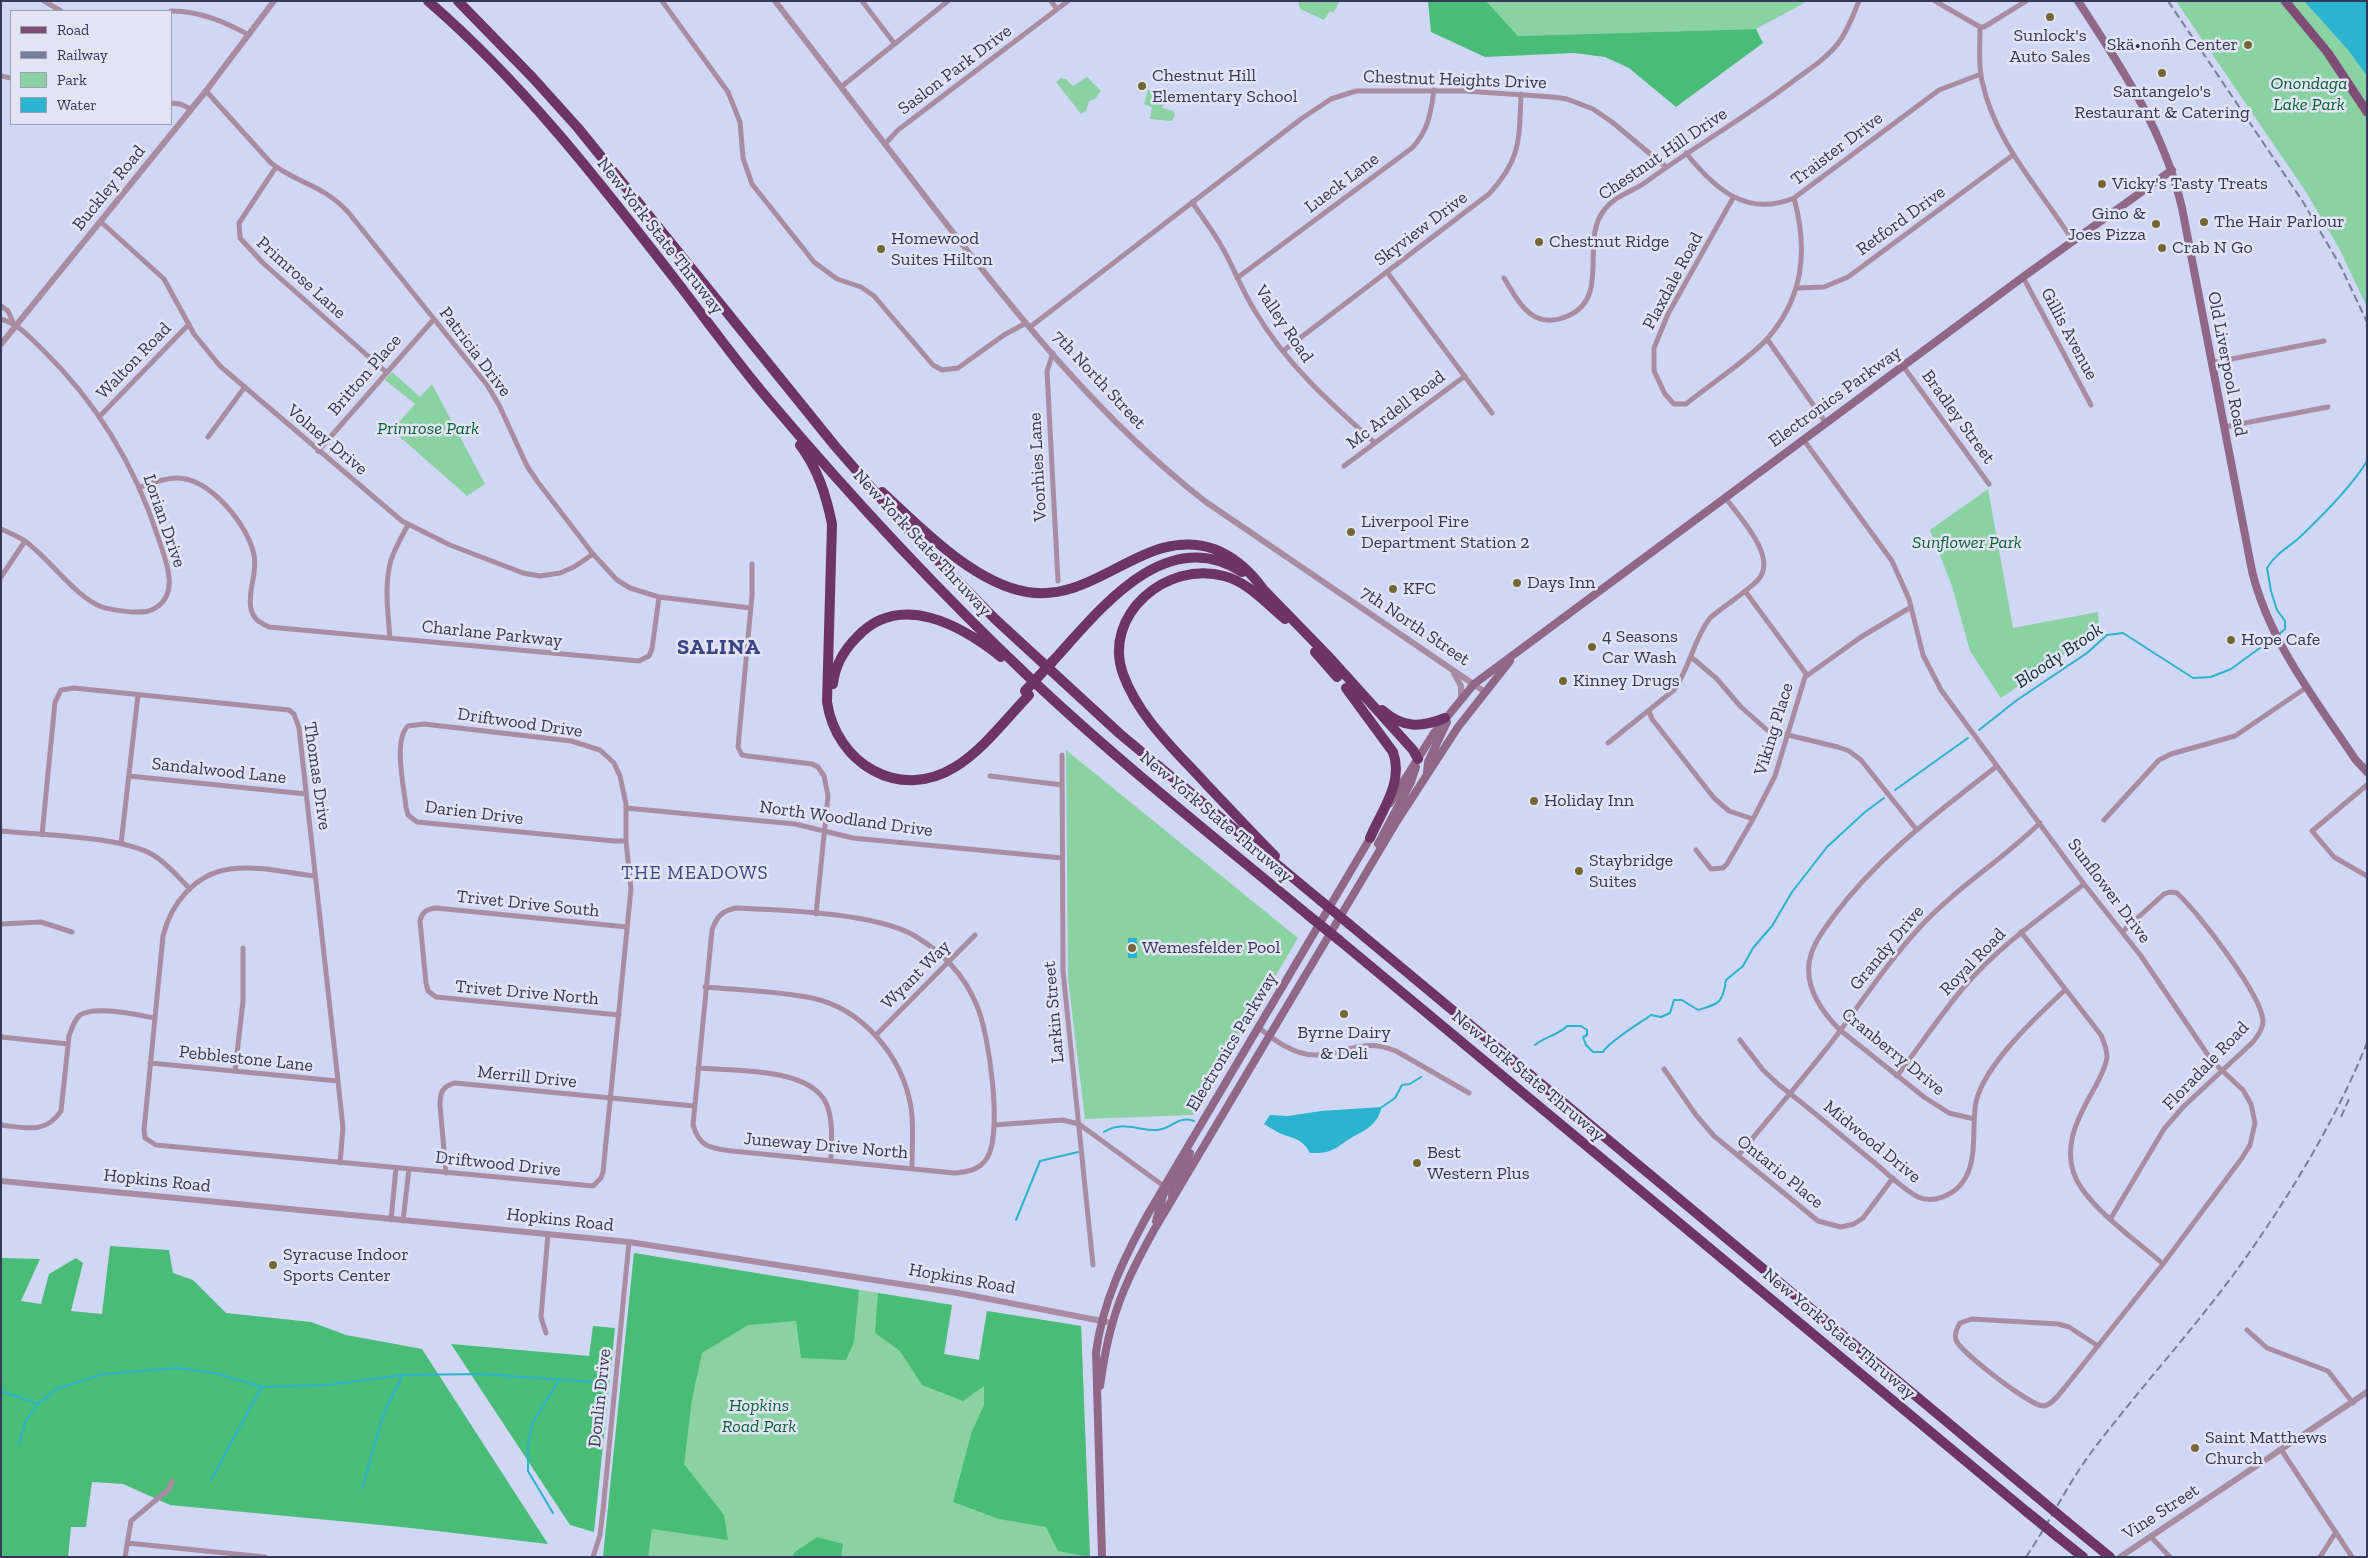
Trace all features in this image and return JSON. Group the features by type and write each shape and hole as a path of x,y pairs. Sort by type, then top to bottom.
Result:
{"highway":[{"name":"New York State Thruway","path":"428,1 517,87 549,122 602,186 766,398 916,564 1030,678 1153,788 2083,1557"},
{"name":"New York State Thruway","path":"458,1 533,78 578,128 835,446 910,532 994,618 1051,672 1185,790 1349,924 2110,1557"},
{"path":"766,398 809,456 828,501 833,545 827,702 834,730 847,750 870,769 896,779 923,780 938,776 964,761 1115,595 1141,575 1169,562 1187,558 1216,560 1238,569 1263,589"},
{"path":"835,446 916,523 953,554 1000,584 1017,591 1030,593 1065,592 1093,582 1154,550 1172,545 1189,544 1207,547 1240,563 1348,684 1390,747 1397,762 1398,774 1395,786 1370,838"},
{"path":"1054,663 1128,591 1147,578 1176,564 1194,562 1211,564 1238,574 1251,583 1413,750 1418,759"},
{"path":"1285,619 1240,582 1204,572 1191,573 1161,583 1145,594 1133,610 1124,627 1120,652 1123,673 1142,711 1178,753 1303,886"},
{"path":"1027,693 962,757 942,770 915,775 895,774 878,768 854,752 841,733 835,718 832,696 836,669 848,646 872,625 900,615 927,616 958,628 978,640 1030,678"},
{"path":"1348,684 1400,723 1410,726 1423,726 1445,718"}],"main road":[{"name":"Old Liverpool Road","path":"2078,1 2145,107 2160,138 2172,170 2182,208 2252,571 2261,606 2278,642 2367,772"},
{"path":"2285,1 2328,53 2367,112"},
{"name":"Electronics Parkway","path":"1172,1187 1192,1148 1198,1127 1370,838 1445,718 1474,684 1803,439 2172,170"},
{"name":"Electronics Parkway","path":"1098,1396 1096,1352 1102,1321 1124,1257 1172,1187 1269,1036 1365,873 1427,774 1485,692 1518,651"},
{"path":"1427,774 1428,762 1455,706"},
{"path":"1418,759 1427,774"},
{"path":"1365,873 1382,834 1411,782 1418,759"},
{"path":"1102,1557 1098,1396 1112,1323 1127,1282 1172,1198 1172,1187"},
{"path":"1154,1230 1165,1196 1172,1187"}],"street":[{"path":"44,1 59,10"},
{"name":"Buckley Road","path":"1,344 15,324 101,222 206,91 274,1"},
{"name":"Chestnut Heights Drive","path":"662,1 727,91 736,107 740,122 743,158 752,184 814,262 837,279 861,287 884,304 925,357 934,366 942,370 958,368 1004,335 1028,325 1301,119 1331,99 1356,91 1434,90 1521,94 1567,99 1593,109 1612,122 1666,167"},
{"name":"7th North Street","path":"774,1 997,289 1125,432 1173,476 1222,512 1485,692"},
{"path":"862,1 894,43"},
{"path":"841,87 948,1"},
{"path":"1051,1 1057,9"},
{"name":"Saslon Park Drive","path":"885,144 898,130 1068,1"},
{"name":"Chestnut Hill Drive","path":"1504,278 1519,303 1533,316 1553,320 1563,318 1579,310 1590,295 1594,229 1604,210 1613,200 1643,184 1686,153 1778,93 1828,53 1840,42 1859,1"},
{"path":"1937,2 1980,27 1984,27 2026,1"},
{"path":"172,11 194,13 217,19 249,35"},
{"path":"1980,27 1981,74 1987,102 1998,128 2013,155 2074,241"},
{"name":"Traister Drive","path":"1686,153 1700,171 1733,198 1754,204 1786,202 1939,90 1981,74"},
{"name":"Lueck Lane","path":"1237,278 1412,148 1427,128 1434,90"},
{"name":"Patricia Drive","path":"206,91 276,167 316,186 340,204 487,385 499,405 527,466 593,554 617,580 630,588 659,598 751,608"},
{"name":"Skyview Drive","path":"1283,351 1473,208 1502,180 1516,155 1519,142 1521,94"},
{"path":"172,103 180,104 191,109"},
{"name":"Retford Drive","path":"1797,288 1824,287 1848,277 2013,155"},
{"name":"Primrose Lane","path":"276,167 239,223 240,238 263,263 386,372"},
{"name":"Plaxdale Road","path":"1733,198 1668,314 1654,348 1654,371 1664,394 1674,404 1686,404 1767,339"},
{"path":"1794,198 1801,230 1802,256 1797,288 1789,305 1767,339 1826,423"},
{"name":"Valley Road","path":"1192,202 1219,243 1255,312 1283,351 1309,383 1375,444"},
{"name":"Volney Drive","path":"101,222 164,279 189,324 209,354 244,388 408,525 467,552 523,574 540,576 560,573 574,567 593,554"},
{"path":"1387,272 1492,413"},
{"name":"Gillis Avenue","path":"2023,277 2091,405"},
{"name":"Lorian Drive","path":"1,306 8,310 15,324 70,379 116,443 140,487 168,565 170,580 168,595 154,610 141,612 102,606 77,589 25,541 1,529"},
{"path":"1,319 15,324"},
{"name":"Britton Place","path":"318,451 434,319"},
{"name":"Walton Road","path":"99,417 189,324"},
{"path":"2211,363 2324,341"},
{"name":"Voorhies Lane","path":"1053,353 1047,371 1058,581"},
{"name":"Bradley Street","path":"1903,366 1989,484"},
{"name":"Mc Ardell Road","path":"1344,466 1465,376"},
{"path":"208,437 244,388"},
{"path":"2224,427 2328,407"},
{"name":"Sunflower Drive","path":"1803,439 1892,561 1901,578 1911,607 1929,669 1941,690 2084,884 2122,932 2212,1061 2243,1090 2255,1115 2255,1130 2250,1145 2231,1174 2164,1264 2098,1346 2052,1402 2045,1406 2039,1406 1965,1352 1956,1339 1956,1331 1960,1323 1972,1319 2045,1322 2069,1327 2098,1346"},
{"name":"Charlane Parkway","path":"140,487 167,478 179,478 198,484 228,508 240,522 251,543 255,556 256,567 250,606 259,622 270,627 638,661 649,656 652,649 659,598"},
{"path":"1608,743 1674,690 1682,679 1697,638 1710,618 1758,580 1764,571 1762,551 1725,497"},
{"path":"390,638 389,568 394,552 408,525"},
{"path":"1,577 25,541"},
{"path":"752,564 753,582 739,739 740,752 748,756 812,764 818,767 827,784 828,796 816,914"},
{"path":"1745,591 1807,675"},
{"name":"Viking Place","path":"1696,850 1711,869 1722,868 1753,820 1775,776 1807,675 1862,637 1911,607"},
{"path":"1691,658 1716,678 1760,726 1767,730 1849,751 1869,768 1916,829"},
{"path":"1450,668 1458,678 1461,698"},
{"path":"2104,820 2159,760 2172,754 2235,736 2308,687"},
{"name":"Thomas Drive","path":"42,835 57,695 67,688 289,710 297,718 343,1128 340,1163"},
{"path":"121,844 138,694"},
{"path":"1649,711 1652,719 1714,798 1729,811 1753,820"},
{"name":"Driftwood Drive","path":"315,876 230,869 207,877 190,889 181,897 171,912 165,927 150,1063 144,1130 145,1138 156,1145 584,1186 596,1184 603,1172 631,889 626,841 625,791 614,763 600,750 583,743 424,724 413,724 405,728"},
{"name":"Darien Drive","path":"405,728 401,735 400,749 406,807 408,815 417,822 614,842 626,841"},
{"name":"Larkin Street","path":"1062,755 1063,971 1093,1265"},
{"name":"Cranberry Drive","path":"1974,1119 1949,1113 1924,1097 1840,1030 1828,1018 1812,986 1809,975 1812,952 1822,933 1857,887 1888,854 1916,829 1997,766"},
{"name":"Sandalwood Lane","path":"129,776 306,794"},
{"path":"990,776 1062,785"},
{"path":"2367,785 2312,831 2334,857 2367,876"},
{"name":"North Woodland Drive","path":"626,808 796,824 853,838 1062,858"},
{"name":"Grandy Drive","path":"1738,1156 1840,1030 1875,981 1926,920 1955,892 2024,839 2040,823"},
{"path":"1,831 121,844 152,854 167,865 190,889"},
{"name":"Royal Road","path":"1897,1076 1965,986 2021,932 2084,884"},
{"name":"Floradale Road","path":"2110,1218 2130,1188 2164,1129 2183,1107 2253,1042 2262,1026 2261,1009 2245,979 2177,893 2170,892 2164,894 2122,932"},
{"name":"Trivet Drive South","path":"426,910 436,908 628,927"},
{"name":"Juneway Drive North","path":"748,909 864,919 898,928 928,945 948,962 974,998 986,1036 994,1125 992,1148 987,1159 971,1171 954,1173 732,1152 708,1146 701,1142 696,1134 694,1125 694,1106 706,987 712,930 715,920 725,911 748,909"},
{"name":"Trivet Drive North","path":"426,910 420,921 426,983 428,991 436,997 618,1015"},
{"path":"1,924 41,922 54,924 72,932"},
{"path":"2021,932 2101,1035 2106,1046 2107,1057 2104,1070 2072,1131 2070,1162 2081,1187 2110,1218 2164,1264"},
{"name":"Wyant Way","path":"876,1035 975,936"},
{"path":"235,1071 243,1001 243,948"},
{"path":"706,987 814,998 847,1012 876,1035 892,1058 907,1091 913,1132 912,1168"},
{"name":"Midwood Drive","path":"1740,1040 1763,1070 1790,1093 1893,1178 1922,1198 1929,1200 1951,1194 1961,1185 1968,1172 1972,1156 1976,1101 1989,1074 2016,1039 2065,990"},
{"path":"1,1125 31,1128 45,1126 55,1121 62,1111 68,1044 72,1025 78,1017 96,1010 155,1018"},
{"path":"1258,1027 1269,1036 1291,1048 1310,1054 1332,1053 1356,1046 1372,1044 1385,1046 1396,1050 1469,1093"},
{"path":"1,1038 68,1044"},
{"name":"Pebblestone Lane","path":"150,1063 338,1081"},
{"path":"698,1068 793,1078 814,1088 826,1103 830,1115 830,1160"},
{"name":"Ontario Place","path":"1664,1069 1696,1115 1714,1136 1818,1221 1841,1226 1854,1224 1863,1218 1893,1178"},
{"name":"Merrill Drive","path":"446,1173 440,1094 449,1084 456,1083 694,1106"},
{"path":"994,1125 1062,1120 1079,1124 1172,1187"},
{"path":"391,1220 396,1168"},
{"path":"403,1221 409,1169"},
{"name":"Hopkins Road","path":"1,1181 629,1242 944,1291 1112,1323"},
{"path":"546,1333 541,1317 548,1234"},
{"name":"Donlin Drive","path":"593,1557 600,1536 603,1510 629,1242"},
{"path":"2248,1330 2267,1348 2328,1371 2353,1403"},
{"name":"Vine Street","path":"2120,1557 2282,1451 2367,1392"},
{"path":"2282,1451 2352,1557"},
{"path":"125,1557 131,1521 169,1489 172,1482"},
{"path":"2320,1557 2336,1532"},
{"path":"2151,1537 2170,1557"},
{"path":"127,1543 265,1557"}],"green space":[{"path":"1298,1 1340,1 1333,13 1330,11 1324,20 1300,9"},
{"path":"1428,1 1486,1 1518,36 1756,29 1763,43 1676,107 1629,68 1605,57 1574,53 1485,57 1431,32"},
{"path":"1486,1 1808,1 1756,29 1517,36"},
{"name":"Onondaga Lake Park","path":"2176,1 2304,1 2348,50 2367,76 2367,307 2339,248 2306,192"},
{"path":"1087,77 1101,91 1095,99 1089,101 1086,111 1081,114 1056,82 1061,78 1066,79 1073,86"},
{"path":"1148,90 1167,96 1162,108 1173,111 1175,115 1172,121 1150,119 1152,107 1144,104"},
{"name":"Primrose Park","path":"392,372 420,397 432,384 485,484 467,496 392,430 415,404 385,380"},
{"name":"Sunflower Park","path":"1988,489 2013,628 2098,612 2099,630 2001,698 1970,651 1952,586 1930,530"},
{"path":"1066,750 1298,938 1193,1115 1085,1119 1068,979"},
{"path":"110,1246 169,1250 173,1273 193,1280 226,1313 311,1322 346,1335 422,1349 548,1544 402,1527 170,1505 123,1484 92,1482 86,1527 71,1527 68,1557 1,1557 1,1258 40,1259 21,1301 41,1304 49,1274 76,1258 83,1263 71,1311 102,1314"},
{"name":"Hopkins Road Park","path":"634,1253 952,1305 944,1354 979,1360 987,1311 1081,1326 1090,1557 603,1557"},
{"path":"634,1253 859,1290 854,1342 846,1360 801,1358 796,1321 748,1325 702,1353 692,1399 684,1464 724,1515 728,1540 652,1529 648,1557 603,1557"},
{"path":"878,1293 952,1305 944,1354 979,1360 987,1311 1081,1326 1090,1557 1058,1551 1046,1527 999,1519 953,1502 972,1431 984,1405 984,1386 963,1401 922,1385 900,1351 875,1333"},
{"path":"593,1326 615,1328 594,1532 570,1525 451,1344 589,1356"},
{"path":"817,1537 843,1544 841,1557 792,1557 795,1552"}],"water":[{"path":"2304,1 2367,1 2367,76 2348,50"},
{"name":"Wemesfelder Pool","path":"1128,938 1137,938 1137,958 1128,958"},
{"path":"1382,1107 1378,1117 1369,1127 1331,1151 1319,1153 1310,1153 1301,1142 1279,1133 1264,1124 1270,1115 1288,1116 1321,1111"}],"waterway":[{"name":"Bloody Brook","path":"2279,634 2285,629 2285,621 2277,610 2267,568 2278,555 2300,537 2336,501 2367,461"},
{"name":"Bloody Brook","path":"1979,730 2017,700 2087,653 2107,635 2123,633 2193,678 2211,677 2231,669 2275,637"},
{"name":"Bloody Brook","path":"1895,790 1968,738"},
{"name":"Bloody Brook","path":"1535,1045 1567,1026 1581,1026 1587,1030 1587,1035 1583,1037 1586,1045 1593,1052 1603,1052 1617,1038 1651,1015 1661,1017 1670,1013 1674,1000 1682,1000 1698,1010 1715,1004 1723,994 1726,980 1743,966 1753,948 1772,926 1792,892 1827,847 1865,812 1884,798"},
{"path":"1382,1107 1395,1098 1402,1085 1410,1084 1421,1077"},
{"path":"1104,1132 1123,1126 1157,1130 1179,1121 1194,1121"},
{"path":"1016,1220 1040,1161 1078,1152"},
{"path":"1,1391 38,1404 56,1389 104,1374 177,1368 215,1373 262,1387 327,1385 402,1375 482,1374 607,1383"},
{"path":"362,1489 382,1418 402,1376"},
{"path":"553,1513 528,1471 528,1445 532,1424 559,1380"},
{"path":"211,1480 261,1388"},
{"path":"19,1444 26,1420 38,1404"}],"railway":[{"path":"2168,1 2303,202 2341,267 2367,322"},
{"path":"2026,1557 2090,1454 2211,1304 2266,1228 2299,1177 2329,1125 2367,1043"},
{"path":"2341,1117 2349,1099"}],"place":[{"name":"Sunlock's Auto Sales","path":"2050,17"},
{"name":"Skä•noñh Center","path":"2248,45"},
{"name":"Santangelo's Restaurant & Catering","path":"2162,73"},
{"name":"Chestnut Hill Elementary School","path":"1142,86"},
{"name":"Vicky's Tasty Treats","path":"2102,184"},
{"name":"The Hair Parlour","path":"2204,222"},
{"name":"Gino & Joes Pizza","path":"2156,224"},
{"name":"Chestnut Ridge","path":"1539,242"},
{"name":"Crab N Go","path":"2162,248"},
{"name":"Homewood Suites Hilton","path":"881,249"},
{"name":"Liverpool Fire Department Station 2","path":"1351,532"},
{"name":"Days Inn","path":"1517,583"},
{"name":"KFC","path":"1393,589"},
{"name":"Hope Cafe","path":"2231,640"},
{"name":"4 Seasons Car Wash","path":"1592,647"},
{"name":"Kinney Drugs","path":"1563,681"},
{"name":"Holiday Inn","path":"1534,801"},
{"name":"Staybridge Suites","path":"1579,871"},
{"name":"Wemesfelder Pool","path":"1132,948"},
{"name":"Byrne Dairy & Deli","path":"1344,1014"},
{"name":"Best Western Plus","path":"1417,1163"},
{"name":"Syracuse Indoor Sports Center","path":"273,1265"},
{"name":"Saint Matthews Church","path":"2195,1448"}],"district":[{"name":"SALINA","path":"719,648"},
{"name":"THE MEADOWS","path":"695,874"}]}
